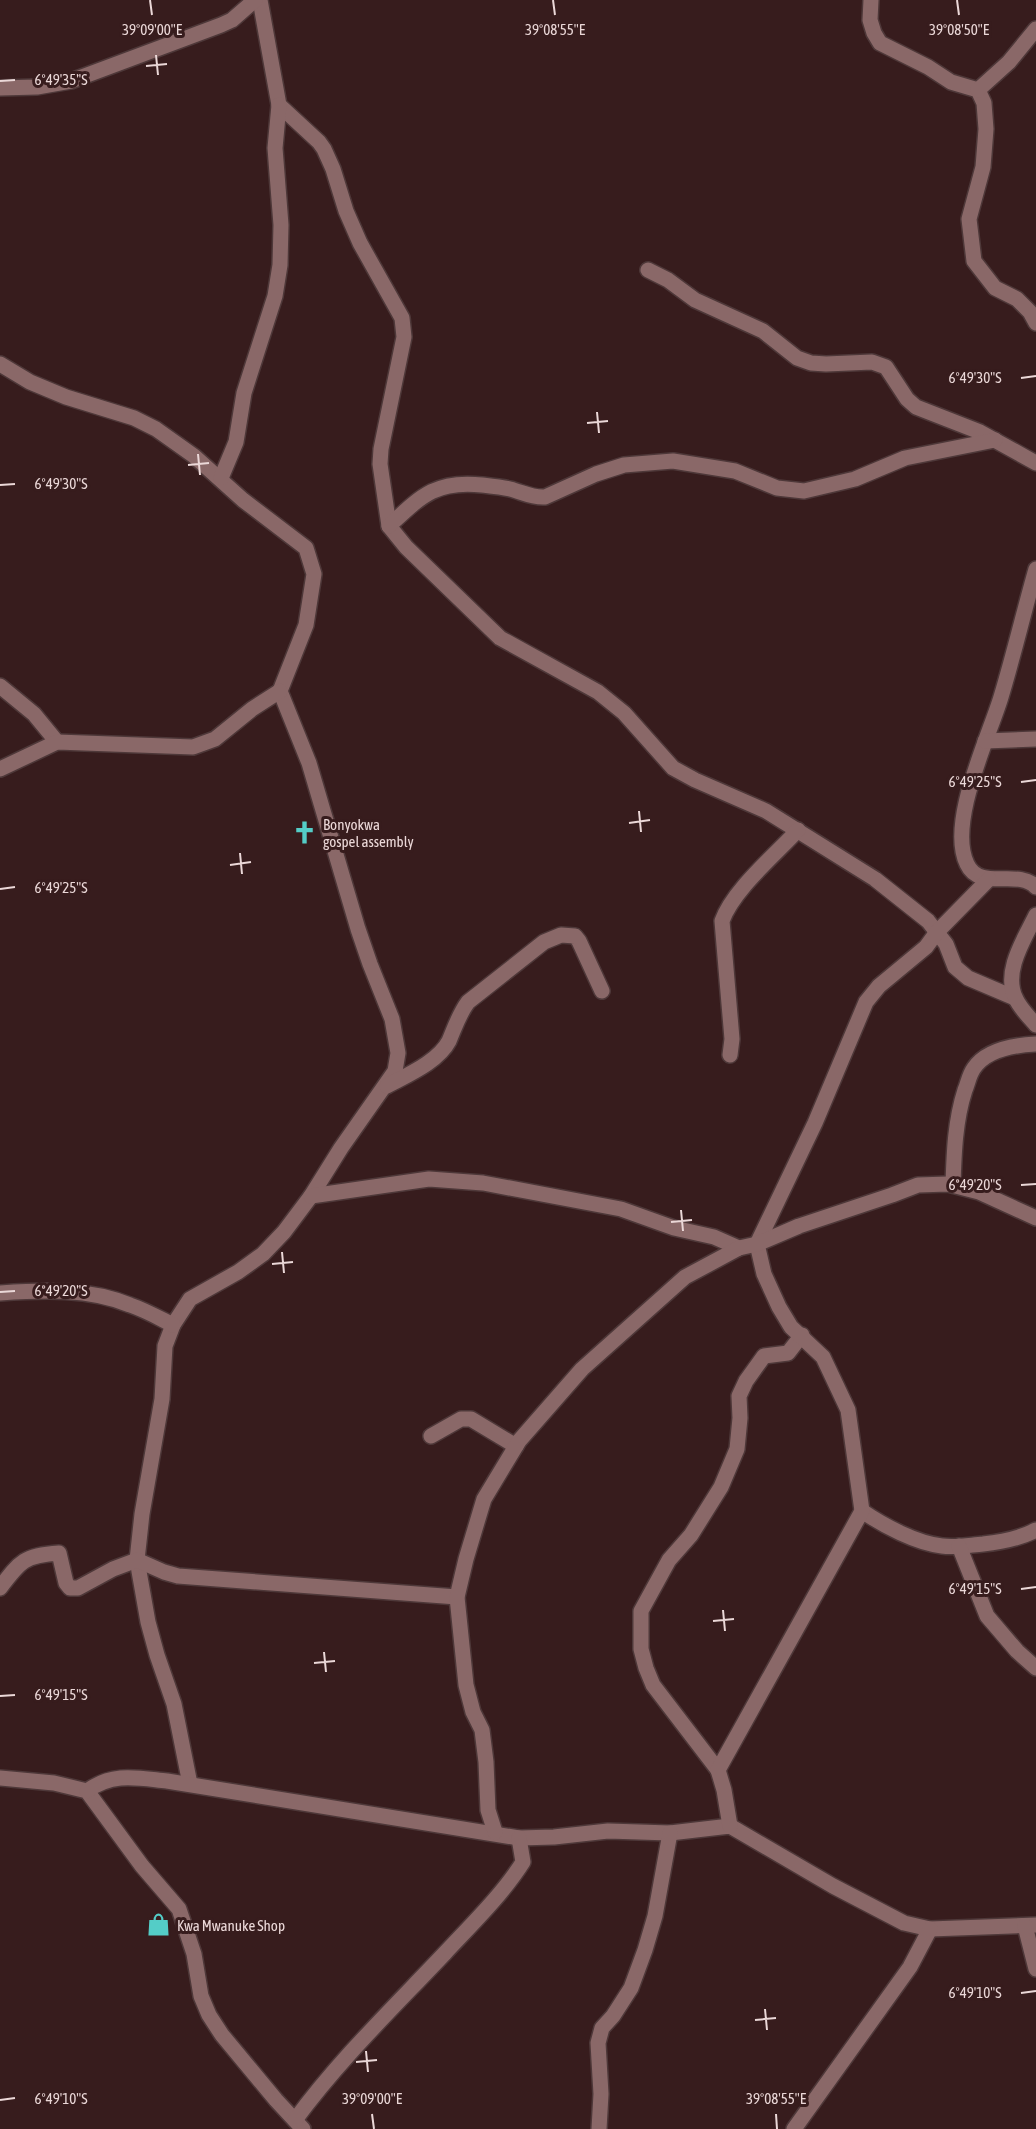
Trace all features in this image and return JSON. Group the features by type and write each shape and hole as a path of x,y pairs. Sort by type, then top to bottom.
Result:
{"street":[{"path":"0,88 37,87 71,81 221,25 232,20 255,0"},
{"path":"221,478 236,442 244,393 275,296 280,265 281,225 275,148 279,105 260,0"},
{"path":"871,0 870,20 880,43 928,67 951,82 978,90 984,103 986,129 983,167 969,219 974,261 995,288 1017,299 1030,312 1036,323"},
{"path":"978,90 1009,62 1036,29"},
{"path":"279,105 324,149 360,243 402,318 404,337 381,449 380,464 389,526 406,547 500,638 598,692 624,712 673,768 766,811 874,879 928,921 946,944 955,968 976,982 1015,998"},
{"path":"648,270 668,280 695,300 763,331 797,358 811,363 872,362 886,367 907,399 916,408 995,440 1036,463"},
{"path":"0,364 30,382 134,418 156,429 221,478 243,500 306,548 314,574 306,625 280,691 252,709 215,739 193,747 57,742 0,769"},
{"path":"389,526 418,499 453,483 509,488 537,498 545,497 596,474 624,465 674,461 735,471 777,488 804,491 855,479 905,458 995,440"},
{"path":"1036,569 996,714 966,801 963,844 966,863 976,873 989,879 1017,878 1030,881 1036,887"},
{"path":"0,686 34,714 57,742"},
{"path":"190,1784 174,1704 148,1622 137,1560 142,1515 162,1399 165,1346 173,1325 190,1299 238,1272 263,1254 284,1232 311,1197 341,1148 395,1071 398,1053 393,1019 364,947 309,763 280,691"},
{"path":"985,741 1036,740"},
{"path":"730,1054 732,1039 722,921 727,908 743,886 798,830"},
{"path":"718,1770 862,1511 848,1410 823,1358 791,1326 779,1307 764,1274 757,1244 815,1123 866,1002 879,986 926,947 937,932 989,879"},
{"path":"1036,915 1018,948 1012,977 1015,998 1036,1025"},
{"path":"383,1088 437,1054 448,1043 462,1010 468,1002 544,942 561,935 575,936 602,991"},
{"path":"953,1185 958,1118 974,1067 996,1051 1036,1044"},
{"path":"311,1197 429,1179 483,1182 621,1209 674,1228 714,1237 739,1248"},
{"path":"495,1832 488,1810 482,1730 473,1712 466,1685 457,1597 484,1499 516,1446 582,1370 685,1277 739,1248 757,1244 799,1226 918,1185 953,1185 979,1192 1036,1218"},
{"path":"0,1293 40,1291 81,1293 129,1304 173,1325"},
{"path":"730,1826 718,1770 653,1685 641,1649 640,1611 669,1560 691,1535 709,1508 731,1465 737,1449 740,1396 746,1381 764,1356 788,1353 802,1335"},
{"path":"431,1436 461,1419 471,1419 516,1446"},
{"path":"862,1511 877,1521 922,1542 942,1546 1000,1543 1024,1537 1036,1530"},
{"path":"959,1546 987,1616 1017,1651 1036,1668"},
{"path":"0,1588 24,1560 39,1554 59,1553 66,1583 70,1588 78,1588 113,1569 137,1560 178,1576 457,1597"},
{"path":"0,1778 63,1785 87,1791 142,1866 179,1909 194,1954 201,1996 209,2015 222,2035 299,2125 321,2085 463,1934 514,1876 523,1862 519,1838"},
{"path":"87,1791 105,1780 139,1778 495,1832 519,1838 608,1831 669,1833 730,1826 832,1886 904,1923 930,1929 1031,1925 1036,1969"},
{"path":"599,2129 601,2094 598,2043 602,2028 614,2016 631,1988 645,1950 655,1916 669,1833"},
{"path":"795,2129 909,1967 930,1929"}],"place":[{"name":"Bonyokwa gospel assembly","path":"305,833"},
{"name":"Kwa Mwanuke Shop","path":"159,1925"}]}
